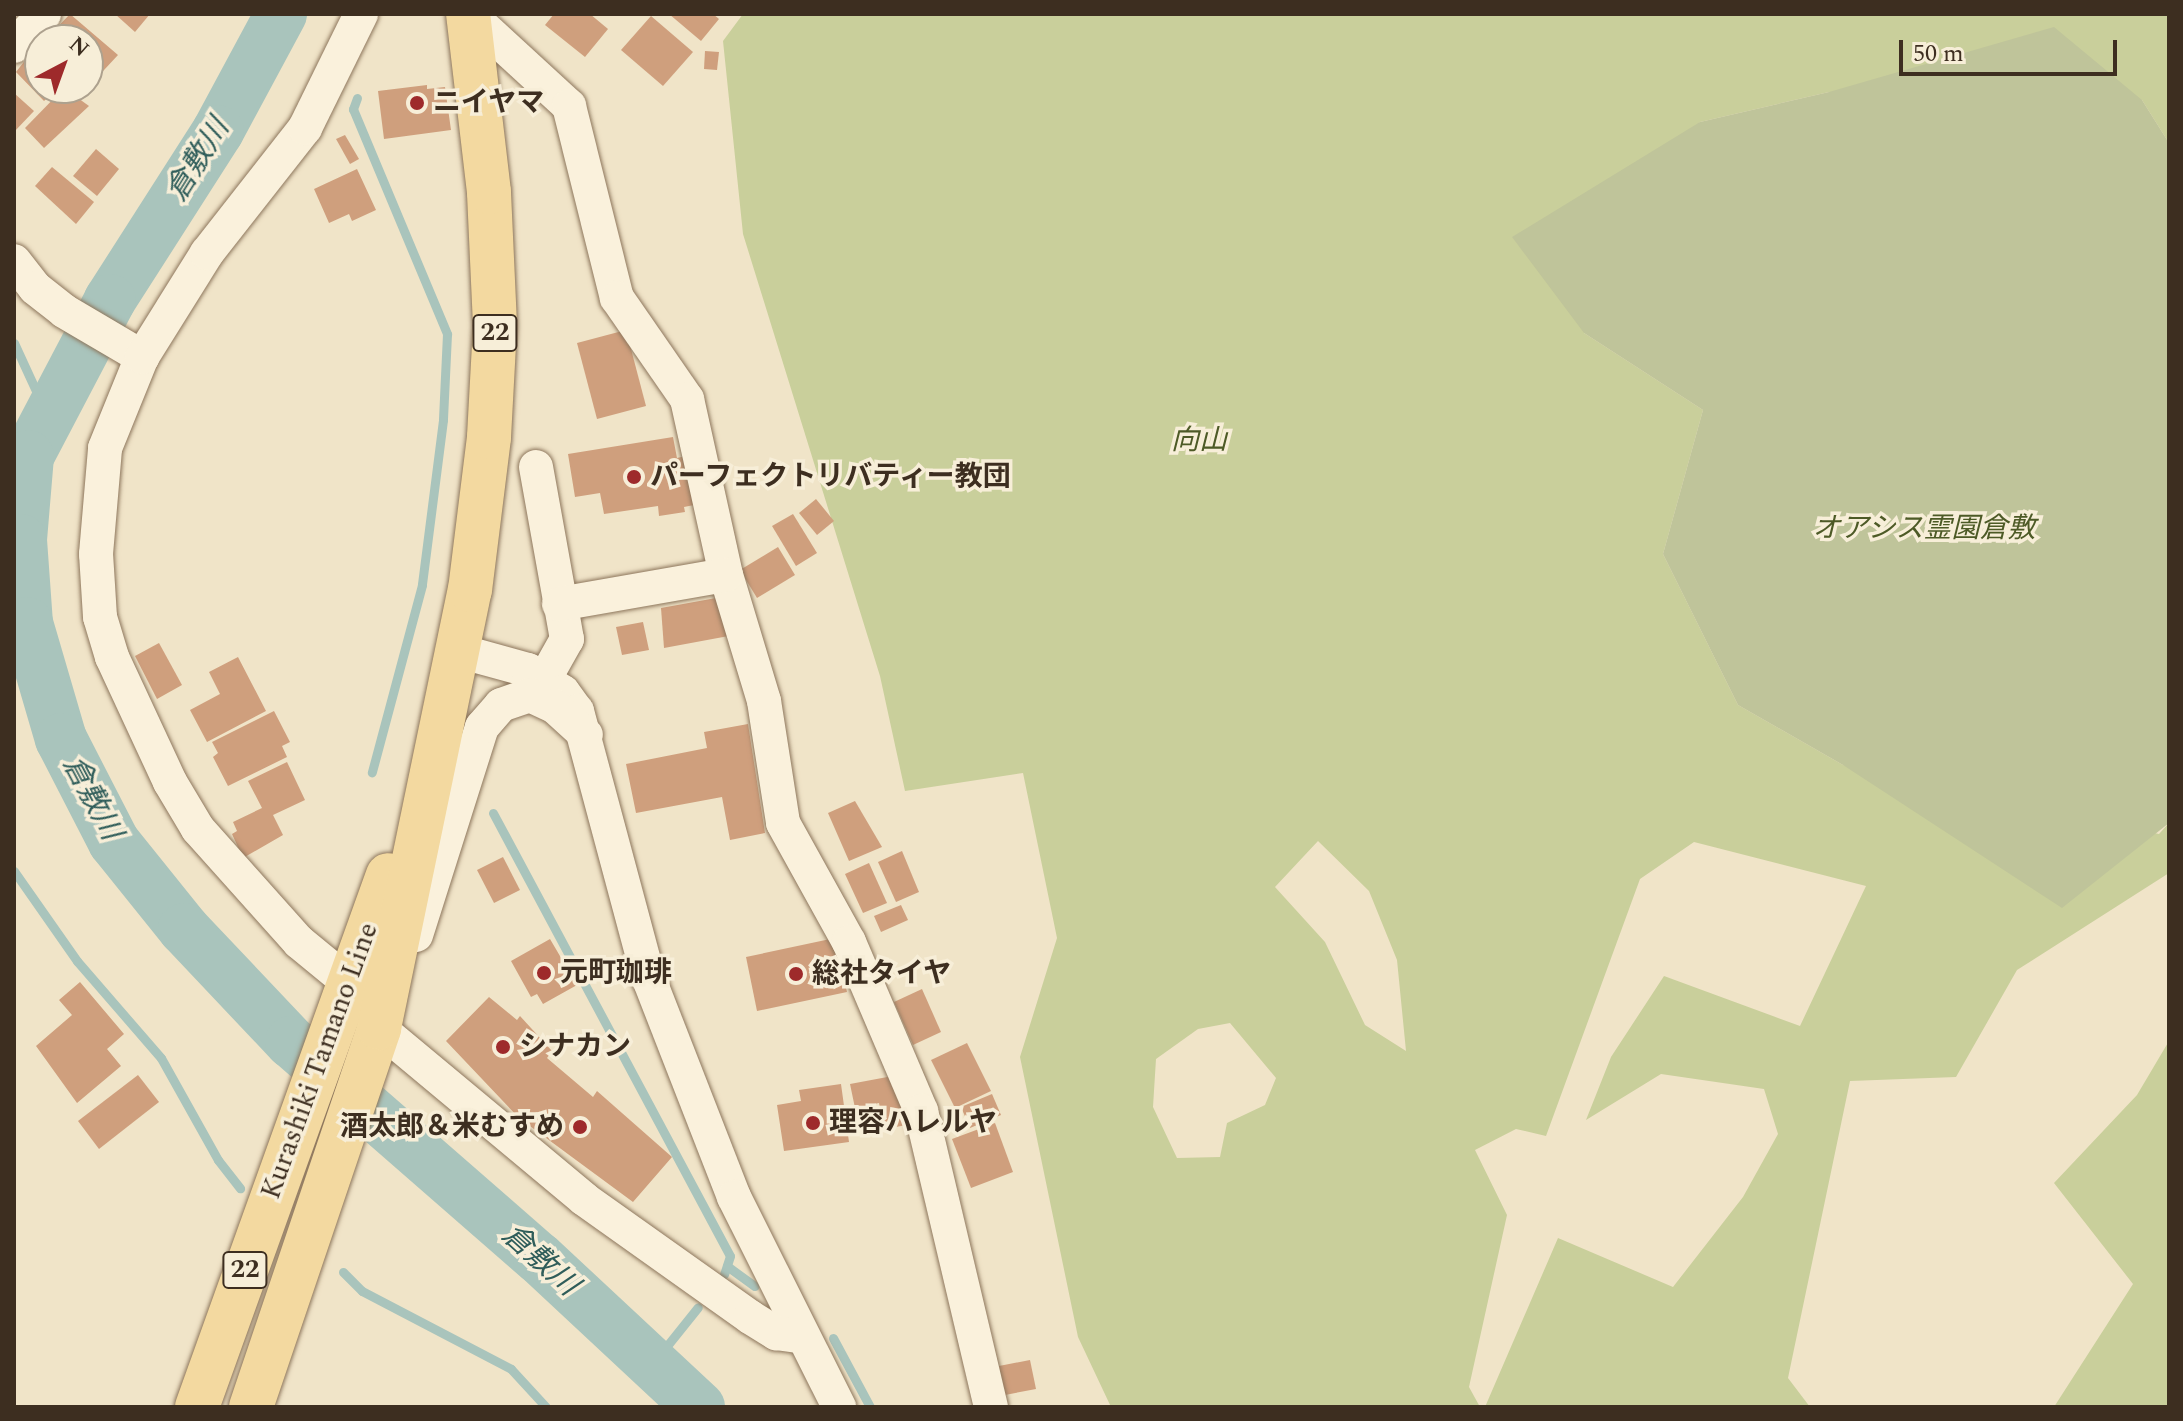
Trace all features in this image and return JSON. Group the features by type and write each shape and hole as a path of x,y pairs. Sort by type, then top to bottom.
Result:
{"main road":[{"name":"Kurashiki Tamano Line","path":"251,1407 379,1028 459,651 489,437 495,325 489,192 468,14"},
{"name":"Kurashiki Tamano Line","path":"197,1407 292,1133 445,716"}],"street":[{"path":"14,46 44,14"},
{"path":"345,994 198,829 143,731 112,657 100,617 99,481 114,416 136,354 198,264 305,128 361,14"},
{"path":"468,14 569,106 617,298 687,399 726,575 764,701 783,823 849,942 921,1111 991,1407"},
{"path":"14,261 35,288 64,311 136,354"},
{"path":"536,467 567,639 544,680"},
{"path":"559,604 726,575"},
{"path":"459,651 544,680 563,692 586,735 649,979 734,1197 839,1407"},
{"path":"586,735 554,706 530,695 501,705 482,727 416,936 379,1028 584,1199 698,1282 776,1333 803,1337"}],"green space":[{"name":"向山","path":"743,14 2169,14 2169,143 2142,100 1829,92 1700,122 1584,333 1703,410 1663,554 1738,705 1843,765 2159,834 2169,823 2169,873 2017,970 1956,1077 1850,1081 1788,1378 1810,1407 1485,1407 1558,1238 1673,1287 1743,1197 1778,1134 1764,1089 1661,1074 1586,1120 1611,1057 1664,976 1800,1026 1866,886 1694,842 1640,879 1546,1136 1516,1129 1475,1150 1507,1215 1469,1387 1480,1407 1111,1407 1078,1337 1020,1057 1057,938 1023,773 905,791 880,676 743,234 723,41","holes":["1318,841 1369,891 1397,960 1406,1051 1365,1025 1325,942 1275,887","1230,1023 1276,1078 1265,1105 1227,1123 1220,1157 1177,1158 1153,1107 1156,1059 1198,1029"]},
{"name":"オアシス霊園倉敷","path":"2054,27 2142,100 2169,143 2169,823 2062,908 1843,765 1738,705 1663,554 1703,410 1584,333 1512,237 1700,122 1829,92"},
{"path":"2169,1041 2169,1407 2054,1407 2133,1284 2054,1183 2137,1095"}],"building":[{"path":"70,14 82,24 60,24"},
{"path":"115,14 150,14 135,32"},
{"path":"554,14 590,14 608,29 585,57 545,25"},
{"path":"669,14 713,14 719,19 701,41"},
{"path":"651,16 693,52 663,86 621,50"},
{"path":"104,43 118,55 104,70"},
{"path":"705,51 719,52 717,70 704,69"},
{"path":"24,62 24,80 16,72"},
{"path":"427,85 427,89 445,87 451,130 384,139 378,91"},
{"path":"14,93 34,111 14,132"},
{"path":"48,104 89,106 44,148 25,128"},
{"path":"345,135 359,159 350,164 336,139"},
{"path":"96,149 119,169 97,196 73,176"},
{"path":"52,167 94,202 76,224 35,186"},
{"path":"357,169 376,210 352,221 349,214 329,223 314,189"},
{"path":"626,330 646,406 597,419 577,343"},
{"path":"673,437 677,458 686,456 694,505 684,507 685,512 659,516 658,506 604,514 600,493 575,497 568,454"},
{"path":"816,499 834,521 817,535 799,513"},
{"path":"793,514 817,553 796,566 772,526"},
{"path":"778,547 795,575 757,598 740,570"},
{"path":"727,596 734,635 664,648 661,608"},
{"path":"643,622 649,650 622,655 616,627"},
{"path":"159,643 182,685 157,699 135,656"},
{"path":"238,657 266,711 207,742 190,710 220,694 209,672"},
{"path":"274,711 290,742 282,746 287,757 228,786 213,757 218,753 212,742"},
{"path":"748,724 765,833 730,840 722,797 636,813 626,764 707,748 704,732"},
{"path":"287,762 305,800 273,815 283,835 243,858 232,834 237,831 233,822 262,808 248,781"},
{"path":"855,801 882,847 849,861 828,813"},
{"path":"902,851 919,892 896,902 878,862"},
{"path":"503,857 520,890 494,903 477,870"},
{"path":"869,863 887,903 863,913 845,874"},
{"path":"901,905 908,920 881,932 874,916"},
{"name":"総社タイヤ","path":"835,938 847,992 757,1011 746,957"},
{"name":"元町珈琲","path":"550,939 577,985 543,1004 537,994 531,997 511,961"},
{"path":"80,982 124,1034 107,1049 121,1066 77,1103 36,1046 72,1015 59,1000"},
{"path":"922,989 941,1032 913,1045 894,1002"},
{"path":"489,997 517,1020 520,1016 552,1051 547,1058 593,1097 597,1091 672,1157 633,1202 519,1118 446,1041"},
{"path":"967,1043 991,1091 955,1108 931,1060"},
{"path":"138,1075 159,1102 99,1149 78,1121"},
{"path":"898,1075 907,1125 884,1129 879,1103 855,1108 850,1084"},
{"name":"理容ハレルヤ","path":"841,1084 849,1142 784,1151 777,1105 801,1101 799,1090"},
{"path":"992,1094 1001,1115 970,1128 961,1107"},
{"path":"995,1123 1013,1172 971,1188 952,1139"},
{"path":"1030,1360 1036,1389 1005,1395 999,1366"}],"waterway":[{"name":"倉敷川","path":"281,14 218,131 110,300 28,456 21,540 27,623 61,739 114,842 184,929 291,1042 539,1258 699,1407"},
{"path":"357,98 353,109 447,334 443,420 422,585 372,772"},
{"path":"14,343 48,417"},
{"path":"493,813 730,1256 724,1274"},
{"path":"14,871 77,961 161,1058 218,1160 240,1188"},
{"path":"727,1266 755,1286"},
{"path":"343,1272 362,1291 511,1369 546,1407"},
{"path":"654,1362 698,1307"},
{"path":"833,1338 870,1407"}],"place":[{"name":"ニイヤマ","path":"417,103"},
{"name":"パーフェクトリバティー教団","path":"634,477"},
{"name":"元町珈琲","path":"544,973"},
{"name":"総社タイヤ","path":"796,974"},
{"name":"シナカン","path":"503,1047"},
{"name":"理容ハレルヤ","path":"813,1123"},
{"name":"酒太郎＆米むすめ","path":"580,1127"}]}
